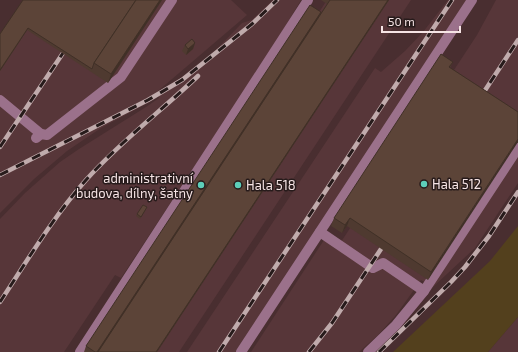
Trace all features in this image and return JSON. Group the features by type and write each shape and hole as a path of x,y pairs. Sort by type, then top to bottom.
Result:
{"lane":[{"path":"0,100 39,136 47,135 121,77 172,0"},
{"path":"80,352 308,0"},
{"path":"241,352 472,0"},
{"path":"435,56 446,63"},
{"path":"368,352 396,325 424,291 518,148"},
{"path":"320,232 373,268 383,263 424,291"}],"shaded area":[{"path":"36,0 231,0 247,15 158,91 157,98 101,128 67,151 34,179 0,213 0,55"},
{"path":"273,0 301,0 273,47 121,278 115,275 64,352 0,352 0,219 25,193 60,162 159,98 159,91 190,72 209,57 242,23 252,20"},
{"name":"Hala 518","path":"327,0 411,0 179,352 96,352"},
{"path":"448,0 467,0 236,352 187,352 375,68 381,72 405,51 423,32"},
{"path":"496,0 518,0 518,183 475,248 433,287 421,280 396,315 378,335 359,352 251,352 324,240 337,248 477,35"},
{"path":"518,226 518,317 488,352 393,352 490,261"},
{"path":"518,317 518,352 488,352"}],"building":[{"path":"23,0 136,0 94,63 92,69 28,28 0,70 0,34"},
{"path":"136,0 160,0 111,74 94,63"},
{"name":"Hala 518","path":"330,0 388,0 156,352 98,352"},
{"name":"administrativní budova, dílny, šatny","path":"310,5 321,12 97,352 95,352 86,346"},
{"path":"192,39 195,43 188,49 185,45"},
{"name":"Hala 512","path":"441,54 453,62 449,67 518,112 518,139 431,272 350,218 345,225 334,218"},
{"path":"143,205 147,207 141,217 137,214"}],"railway":[{"path":"0,175 148,100 182,80 252,24 277,0"},
{"path":"219,352 452,0"},
{"path":"480,98 518,40"},
{"path":"0,147 63,53"},
{"path":"0,302 51,224 86,180 99,166 198,76"},
{"path":"379,352 465,267 489,236 518,192"},
{"path":"309,352 332,323 381,249"}],"place":[{"name":"Hala 512","path":"424,184"},
{"name":"administrativní budova, dílny, šatny","path":"201,185"},
{"name":"Hala 518","path":"238,185"}]}
